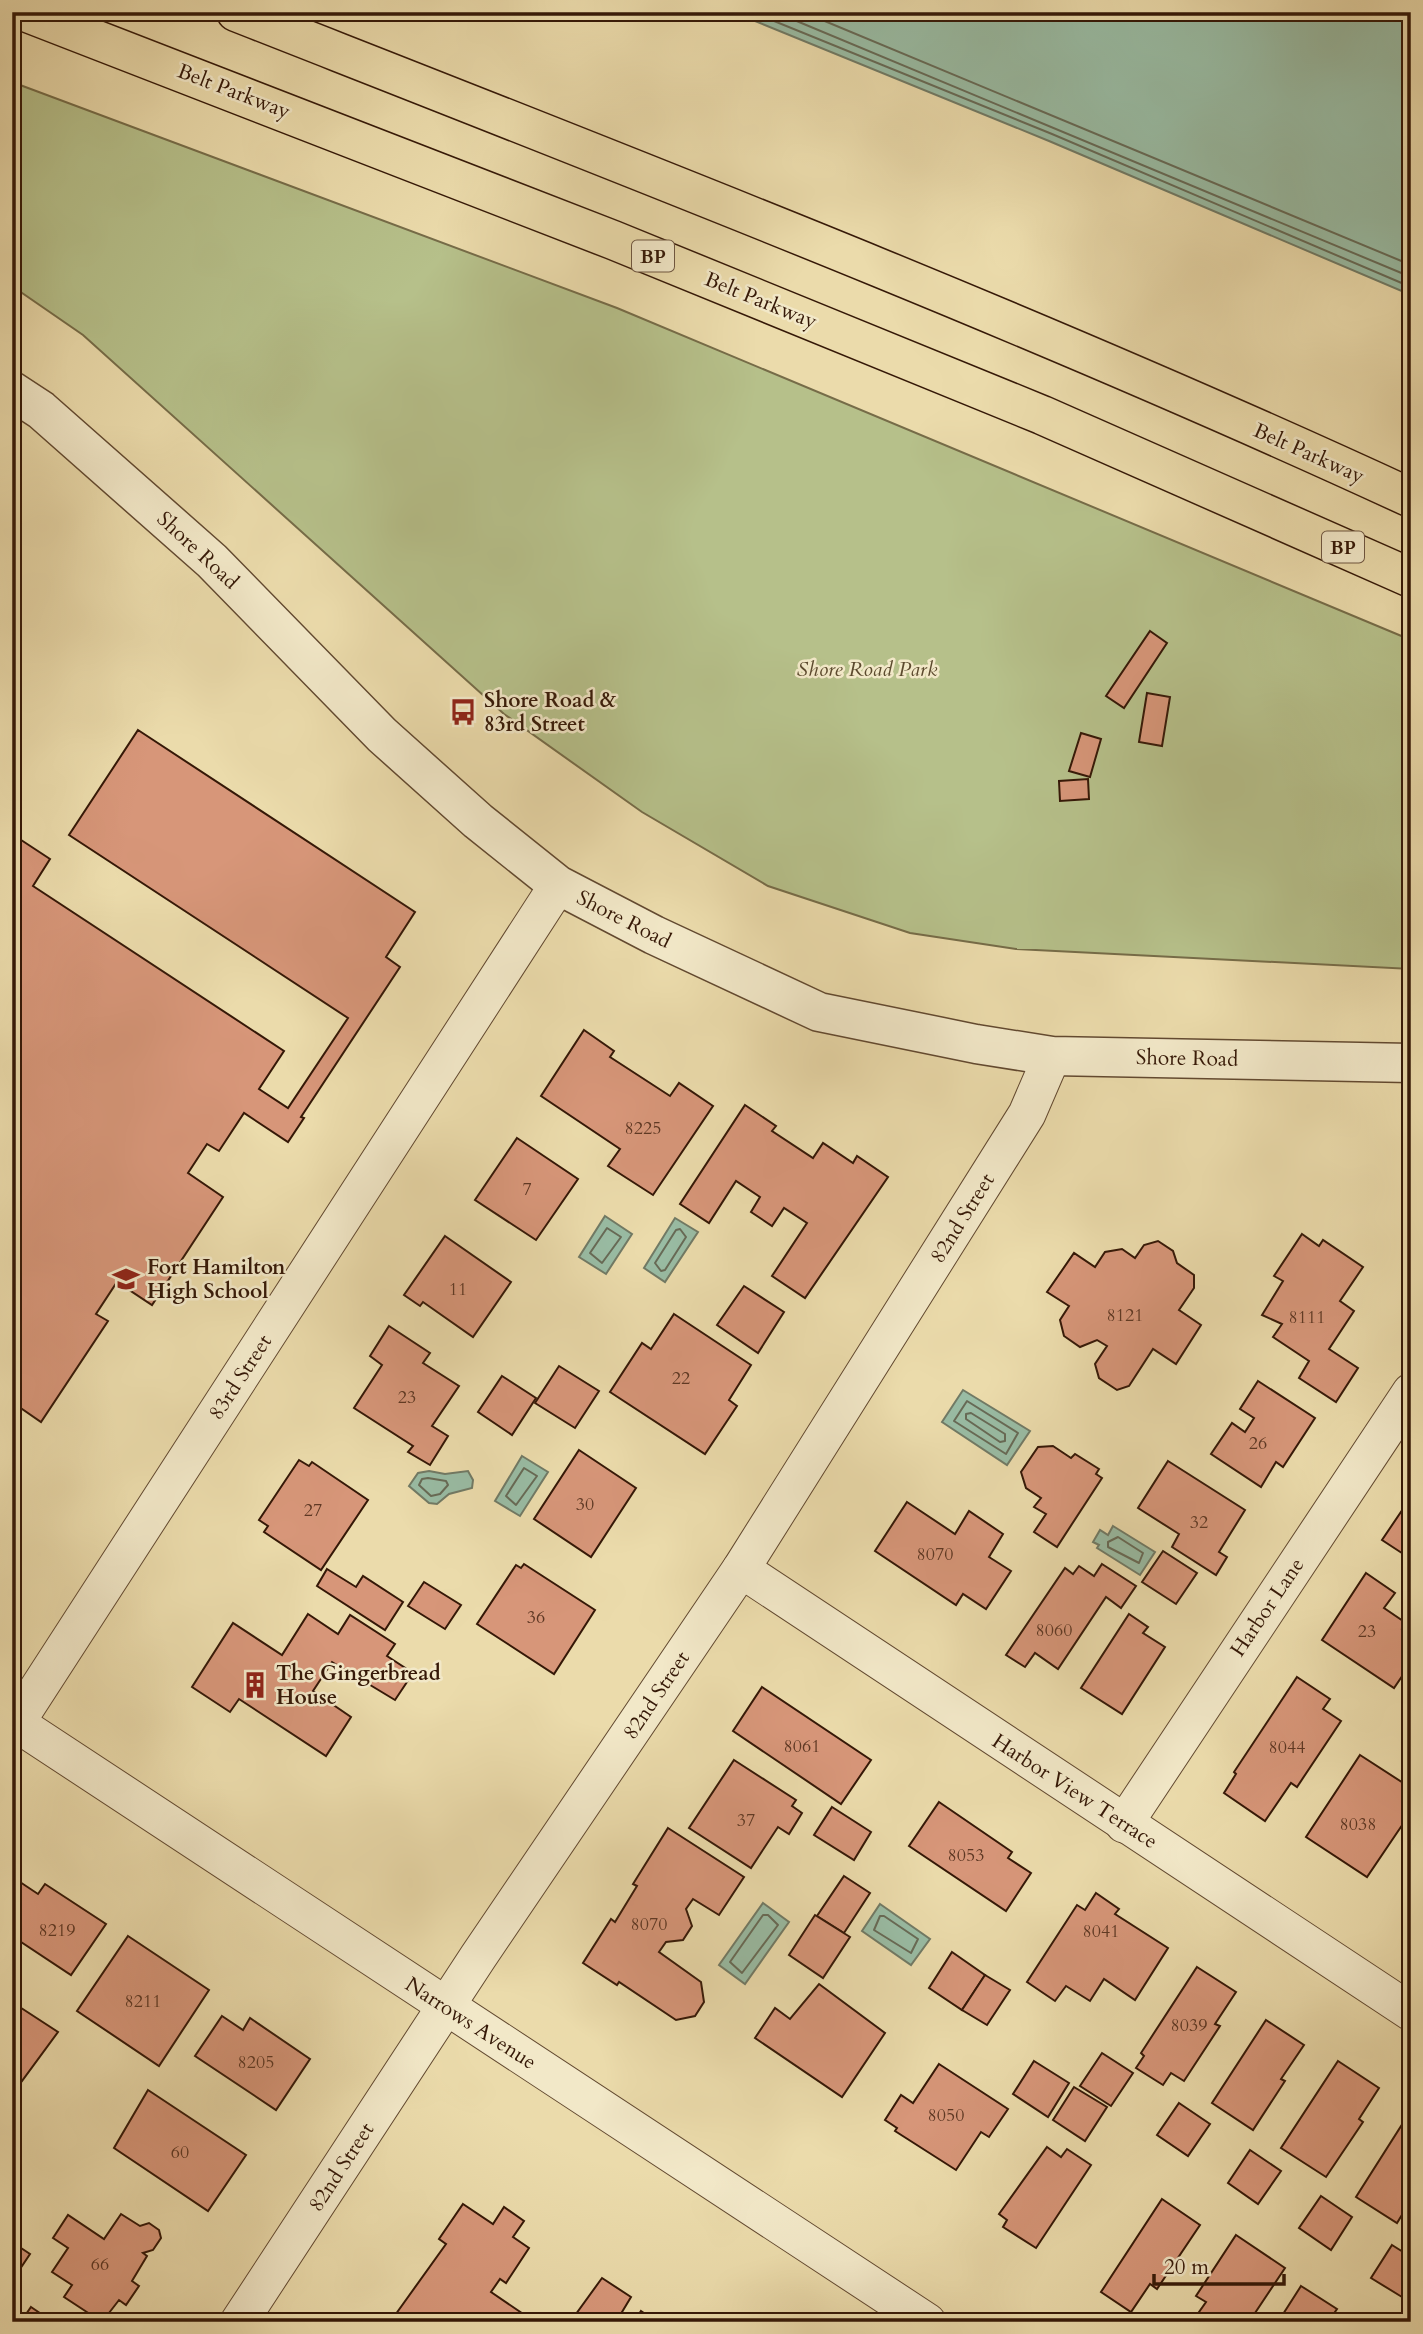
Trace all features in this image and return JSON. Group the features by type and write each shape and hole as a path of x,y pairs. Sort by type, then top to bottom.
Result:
{"highway":[{"name":"Belt Parkway","path":"25,12 612,240 928,368 1251,505 1411,578"},
{"name":"Belt Parkway","path":"236,12 657,178 1068,348 1411,498"}],"street":[{"name":"Shore Road","path":"12,391 41,410 202,552 382,735 478,821 558,885 654,935 820,1012 1052,1056 1411,1063"},
{"name":"83rd Street","path":"14,1726 558,885"},
{"name":"82nd Street","path":"239,2322 446,2007 741,1569 1027,1114 1052,1056"},
{"name":"Harbor Lane","path":"1124,1824 1411,1392"},
{"name":"Harbor View Terrace","path":"741,1569 1411,2012"},
{"name":"Narrows Avenue","path":"14,1726 446,2007 913,2318"}],"green space":[{"name":"Shore Road Park","path":"12,82 617,308 1411,640 1411,969 1016,949 910,933 768,886 642,812 504,714 83,335 12,286"}],"water":[{"path":"733,12 1411,12 1411,295 1049,141"},
{"path":"605,1216 632,1234 606,1274 579,1257"},
{"path":"675,1218 698,1232 665,1282 644,1268"},
{"path":"963,1390 1030,1431 1007,1465 942,1422"},
{"path":"522,1456 548,1472 520,1516 495,1501"},
{"path":"429,1471 445,1474 468,1471 473,1480 472,1488 449,1494 437,1504 429,1503 409,1486 418,1473"},
{"path":"1113,1526 1155,1552 1140,1575 1097,1548 1099,1545 1093,1542 1100,1530 1108,1535"},
{"path":"763,1903 789,1922 745,1984 719,1965"},
{"path":"880,1904 930,1939 911,1965 862,1931"}],"building":[{"path":"1150,631 1167,643 1124,708 1106,696"},
{"path":"1147,693 1170,697 1162,746 1139,742"},
{"name":"Fort Hamilton High School","path":"138,730 415,912 386,957 400,967 301,1117 304,1118 288,1142 244,1113 219,1151 207,1144 188,1173 223,1197 152,1305 117,1282 96,1314 108,1321 41,1422 12,1402 12,834 50,859 33,886 284,1051 259,1089 288,1108 348,1018 69,835"},
{"path":"1081,733 1101,739 1090,777 1069,771"},
{"path":"1088,779 1089,799 1060,801 1059,781"},
{"path":"584,1030 614,1051 610,1057 670,1096 679,1083 713,1106 653,1195 608,1166 620,1149 541,1096"},
{"path":"745,1105 776,1126 772,1131 813,1158 823,1143 853,1163 857,1156 888,1177 805,1298 772,1276 807,1223 784,1208 772,1226 751,1212 760,1197 736,1181 709,1223 680,1204"},
{"path":"517,1138 578,1179 536,1240 475,1200"},
{"path":"1302,1234 1319,1246 1323,1240 1363,1267 1340,1301 1354,1311 1329,1349 1358,1368 1336,1402 1299,1378 1309,1361 1273,1337 1282,1324 1262,1315 1283,1281 1274,1276"},
{"path":"445,1236 511,1282 473,1337 423,1302 420,1306 404,1295"},
{"path":"1158,1241 1173,1251 1177,1263 1194,1275 1194,1288 1179,1310 1201,1325 1176,1364 1153,1349 1129,1386 1117,1390 1099,1378 1095,1364 1107,1346 1097,1340 1080,1347 1064,1336 1060,1320 1069,1306 1047,1292 1074,1253 1095,1267 1105,1252 1122,1249 1135,1258 1144,1245"},
{"path":"744,1286 784,1312 758,1353 717,1325"},
{"path":"674,1314 751,1365 729,1400 737,1406 705,1454 610,1392 642,1343 651,1349"},
{"path":"389,1326 430,1353 423,1363 459,1386 432,1426 448,1436 430,1465 408,1452 413,1446 354,1408 382,1365 370,1356"},
{"path":"559,1366 599,1391 575,1428 535,1403"},
{"path":"502,1376 536,1398 512,1435 478,1412"},
{"path":"1258,1381 1315,1418 1283,1467 1276,1462 1261,1487 1211,1454 1232,1423 1245,1432 1254,1418 1240,1409"},
{"path":"1053,1446 1071,1458 1075,1454 1099,1469 1096,1474 1102,1478 1057,1547 1034,1532 1046,1514 1034,1507 1041,1498 1026,1488 1021,1472 1038,1447"},
{"path":"579,1450 636,1488 591,1557 534,1519"},
{"path":"299,1460 309,1466 312,1462 368,1500 321,1570 264,1532 268,1526 259,1520"},
{"path":"1168,1461 1245,1510 1219,1552 1227,1557 1216,1575 1172,1547 1179,1534 1138,1508"},
{"path":"1411,1497 1411,1559 1382,1540"},
{"path":"907,1502 955,1534 969,1511 1003,1534 989,1557 1011,1571 986,1609 963,1594 956,1605 875,1551"},
{"path":"1163,1551 1197,1573 1176,1604 1142,1582"},
{"path":"524,1564 595,1610 554,1674 477,1624 516,1565 521,1568"},
{"path":"1102,1564 1136,1586 1121,1608 1106,1597 1058,1669 1035,1653 1025,1667 1006,1655 1065,1568 1073,1574 1079,1566 1094,1576"},
{"path":"327,1569 356,1587 363,1576 403,1602 385,1630 317,1586"},
{"path":"1366,1573 1395,1593 1384,1608 1406,1623 1402,1629 1411,1634 1411,1663 1394,1688 1322,1640"},
{"path":"424,1582 461,1605 445,1629 408,1606"},
{"name":"The Gingerbread House","path":"308,1614 338,1634 350,1615 395,1644 387,1656 413,1673 395,1700 332,1662 313,1691 351,1717 326,1756 239,1699 230,1712 192,1687 233,1623 282,1655"},
{"path":"1129,1614 1148,1627 1143,1633 1165,1647 1122,1714 1081,1688"},
{"path":"1297,1677 1330,1699 1323,1709 1341,1721 1297,1787 1291,1783 1265,1821 1224,1793 1236,1774 1234,1772"},
{"path":"762,1687 871,1760 841,1804 733,1731"},
{"path":"1360,1755 1411,1788 1411,1812 1367,1877 1306,1837"},
{"path":"734,1760 796,1800 792,1806 802,1813 789,1834 778,1827 751,1868 689,1828"},
{"path":"939,1802 1012,1852 1008,1858 1031,1873 1006,1911 909,1846"},
{"path":"832,1807 871,1832 854,1860 814,1835"},
{"path":"668,1828 744,1877 719,1915 693,1899 686,1909 692,1926 683,1940 666,1942 659,1952 701,1982 704,2002 695,2016 676,2020 619,1982 617,1985 583,1963 611,1919 615,1922 637,1886 633,1884"},
{"path":"844,1876 870,1893 844,1933 817,1916"},
{"path":"17,1880 38,1894 45,1884 106,1924 71,1975 12,1936 12,1888"},
{"path":"1096,1893 1119,1909 1115,1914 1168,1948 1135,2000 1104,1979 1090,2001 1066,1986 1055,2001 1027,1982 1077,1905 1085,1910"},
{"path":"815,1915 850,1937 823,1978 789,1955"},
{"path":"128,1936 209,1990 159,2066 77,2011"},
{"path":"952,1952 985,1975 962,2010 929,1988"},
{"path":"1197,1967 1236,1992 1215,2024 1220,2026 1184,2081 1171,2073 1163,2085 1136,2068 1144,2056 1141,2053"},
{"path":"985,1975 1010,1990 987,2025 962,2010"},
{"path":"819,1984 885,2033 842,2097 755,2038 775,2008 790,2019"},
{"path":"12,2002 58,2032 19,2085 12,2080"},
{"path":"222,2016 243,2030 250,2018 310,2059 276,2110 195,2056"},
{"path":"1266,2020 1304,2045 1281,2079 1285,2081 1253,2130 1212,2103"},
{"path":"1102,2053 1133,2073 1111,2106 1080,2086"},
{"path":"1034,2061 1069,2083 1048,2117 1013,2094"},
{"path":"1338,2061 1379,2088 1359,2119 1363,2122 1326,2177 1281,2148"},
{"path":"939,2064 1008,2109 989,2137 981,2132 956,2170 895,2131 897,2128 885,2120 901,2095 913,2103"},
{"path":"1074,2087 1107,2107 1085,2141 1053,2120"},
{"path":"148,2090 246,2155 208,2211 114,2148"},
{"path":"1179,2103 1210,2124 1188,2156 1157,2135"},
{"path":"1410,2112 1411,2200 1397,2223 1356,2197"},
{"path":"1047,2147 1061,2157 1067,2149 1091,2165 1036,2248 1003,2227 1007,2220 999,2214"},
{"path":"1250,2150 1281,2171 1258,2204 1228,2183"},
{"path":"1321,2196 1352,2217 1331,2250 1299,2228"},
{"path":"1162,2199 1200,2225 1157,2289 1150,2284 1131,2312 1101,2292"},
{"path":"463,2204 493,2224 504,2207 524,2221 513,2237 529,2248 506,2283 500,2279 491,2292 535,2322 398,2322 393,2318 446,2244 439,2239"},
{"path":"121,2214 140,2226 149,2223 159,2230 161,2238 153,2250 143,2253 147,2256 132,2281 139,2286 126,2305 119,2300 102,2322 64,2297 72,2285 52,2272 68,2248 53,2238 68,2215 104,2239"},
{"path":"1236,2235 1285,2268 1249,2322 1192,2322 1206,2302 1196,2296"},
{"path":"12,2242 30,2254 12,2281"},
{"path":"1392,2245 1411,2257 1411,2283 1402,2297 1371,2278"},
{"path":"602,2278 631,2297 616,2322 588,2322 576,2314"},
{"path":"1301,2286 1337,2309 1328,2322 1278,2322"},
{"path":"31,2307 53,2322 14,2322 17,2317 22,2320"},
{"path":"641,2311 657,2322 634,2322"}],"place":[{"name":"Shore Road & 83rd Street","path":"463,712"},
{"name":"Fort Hamilton High School","path":"126,1279"},
{"name":"The Gingerbread House","path":"255,1685"}]}
